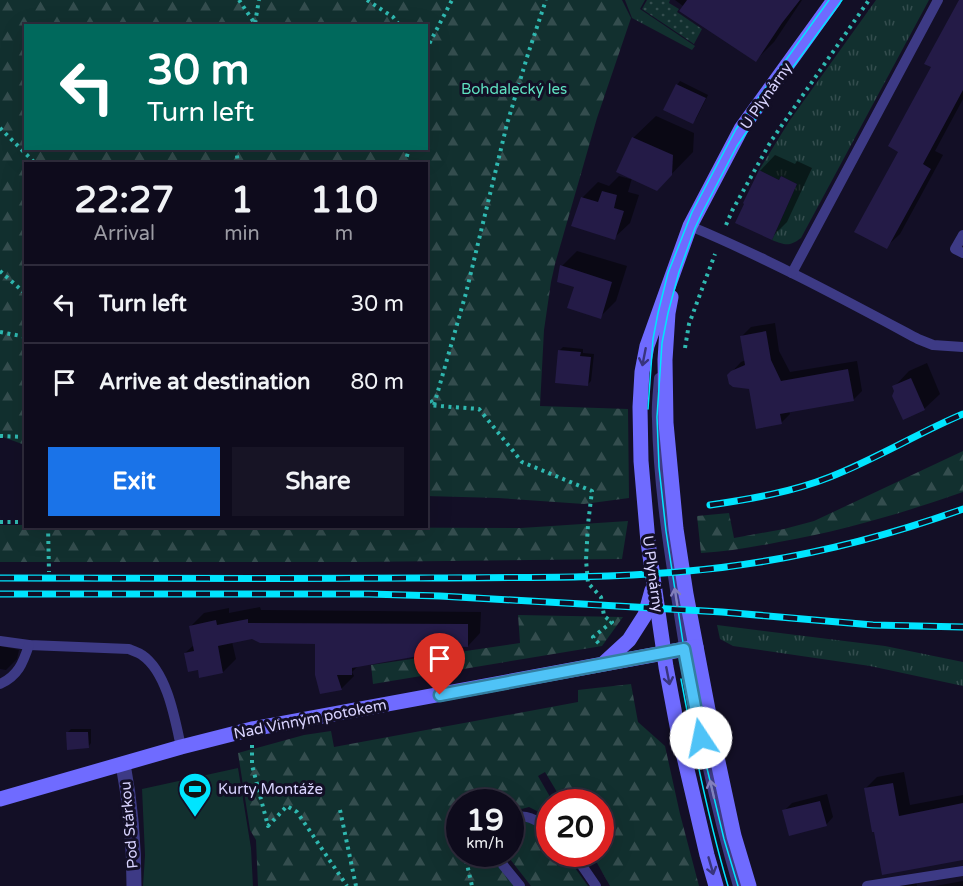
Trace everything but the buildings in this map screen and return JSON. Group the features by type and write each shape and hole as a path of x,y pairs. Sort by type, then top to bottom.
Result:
{"street":[{"name":"U Plynárny","path":"716,886 678,731 654,584 641,461 639,407 642,372 647,346 690,226 741,129 834,0"},
{"name":"U Plynárny","path":"677,263 668,313 665,360 666,423 676,529 686,594 690,648 734,836 749,886"},
{"path":"603,664 629,640 640,623 645,615 654,584"},
{"name":"Nad Vinným potokem","path":"0,799 252,729 690,648"},
{"name":"Pod Stárkou","path":"123,764 130,803 134,886"}],"lane":[{"path":"792,273 938,0"},
{"path":"690,226 721,238 792,273 918,339 933,345 963,347"},
{"path":"963,235 955,249 963,253"},
{"path":"0,640 29,645 129,649 143,656 156,670 171,703 181,747"},
{"path":"0,684 10,680 23,663 29,645"},
{"path":"690,648 705,760 724,840 738,886"},
{"path":"505,867 520,886"},
{"path":"583,867 596,886"},
{"path":"867,886 963,871"}],"path":[{"path":"238,0 253,24"},
{"path":"254,24 259,0"},
{"path":"367,0 393,17 398,24"},
{"path":"428,46 453,0"},
{"path":"434,405 466,293 507,124 546,0"},
{"path":"726,225 771,141 869,0"},
{"path":"0,128 34,162"},
{"path":"684,353 689,324 715,254"},
{"path":"0,272 24,292"},
{"path":"0,332 24,337"},
{"path":"428,397 434,405"},
{"path":"428,405 479,409 522,462 592,491 586,560 588,583 601,597 604,616 612,622 593,637 604,648 603,664"},
{"path":"0,436 24,437"},
{"path":"0,522 24,522"},
{"path":"48,528 49,572"},
{"path":"252,729 252,765 268,826 287,806 297,812 347,886"},
{"path":"340,810 356,886"},
{"path":"468,867 470,886"}],"green space":[{"name":"Bohdalecký les","path":"0,0 622,0 631,18 597,118 551,282 544,330 540,406 628,409 629,498 584,504 428,496 428,162 24,162 24,445 0,436"},
{"path":"625,0 645,0 640,9 695,46 692,50 632,18"},
{"path":"647,0 670,0 669,3 679,9 677,12 702,29 694,44 642,9"},
{"path":"876,0 929,0 801,238 787,244 772,240 797,184 781,176 779,180 759,170 790,120"},
{"path":"963,451 963,492 895,514 803,538 701,553 697,516 729,513 734,538 784,529 814,521"},
{"path":"628,521 622,559 0,562 0,525 24,525 24,528 521,528"},
{"path":"518,615 623,617 602,646 373,684 371,665 520,643"},
{"path":"717,625 885,646 963,662 963,686 870,666 733,646 720,639"},
{"path":"631,684 638,722 665,746 699,886 610,886 599,867 614,867 614,789 555,789 545,772 538,776 546,789 536,789 536,810 529,807 524,808 524,789 446,789 446,867 501,867 516,886 258,886 256,840 250,830 238,753 304,735 331,731 334,747 578,702 578,690"},
{"name":"Kurty Montáže","path":"238,768 251,848 253,886 143,886 145,855 142,789"},
{"path":"528,821 536,826 536,867 574,867 588,886 531,886 516,867 524,867 524,822"}],"tram line":[{"path":"648,409 653,339 658,313 668,273 692,212 736,129 829,0"},
{"path":"738,886 705,760 684,649 666,531 659,467 657,417 662,343 679,272 695,228 737,146 842,0"},
{"path":"681,679 702,783 728,886"}],"railway":[{"path":"710,505 771,494 830,477 963,414"},
{"path":"0,578 549,577 678,572 751,563 823,550 893,532 963,509"},
{"path":"0,594 440,596 722,612 873,625 963,627"}],"place":[{"name":"Kurty Montáže","path":"195,818"}],"route":[{"path":"440,695 684,649 701,738"}]}
